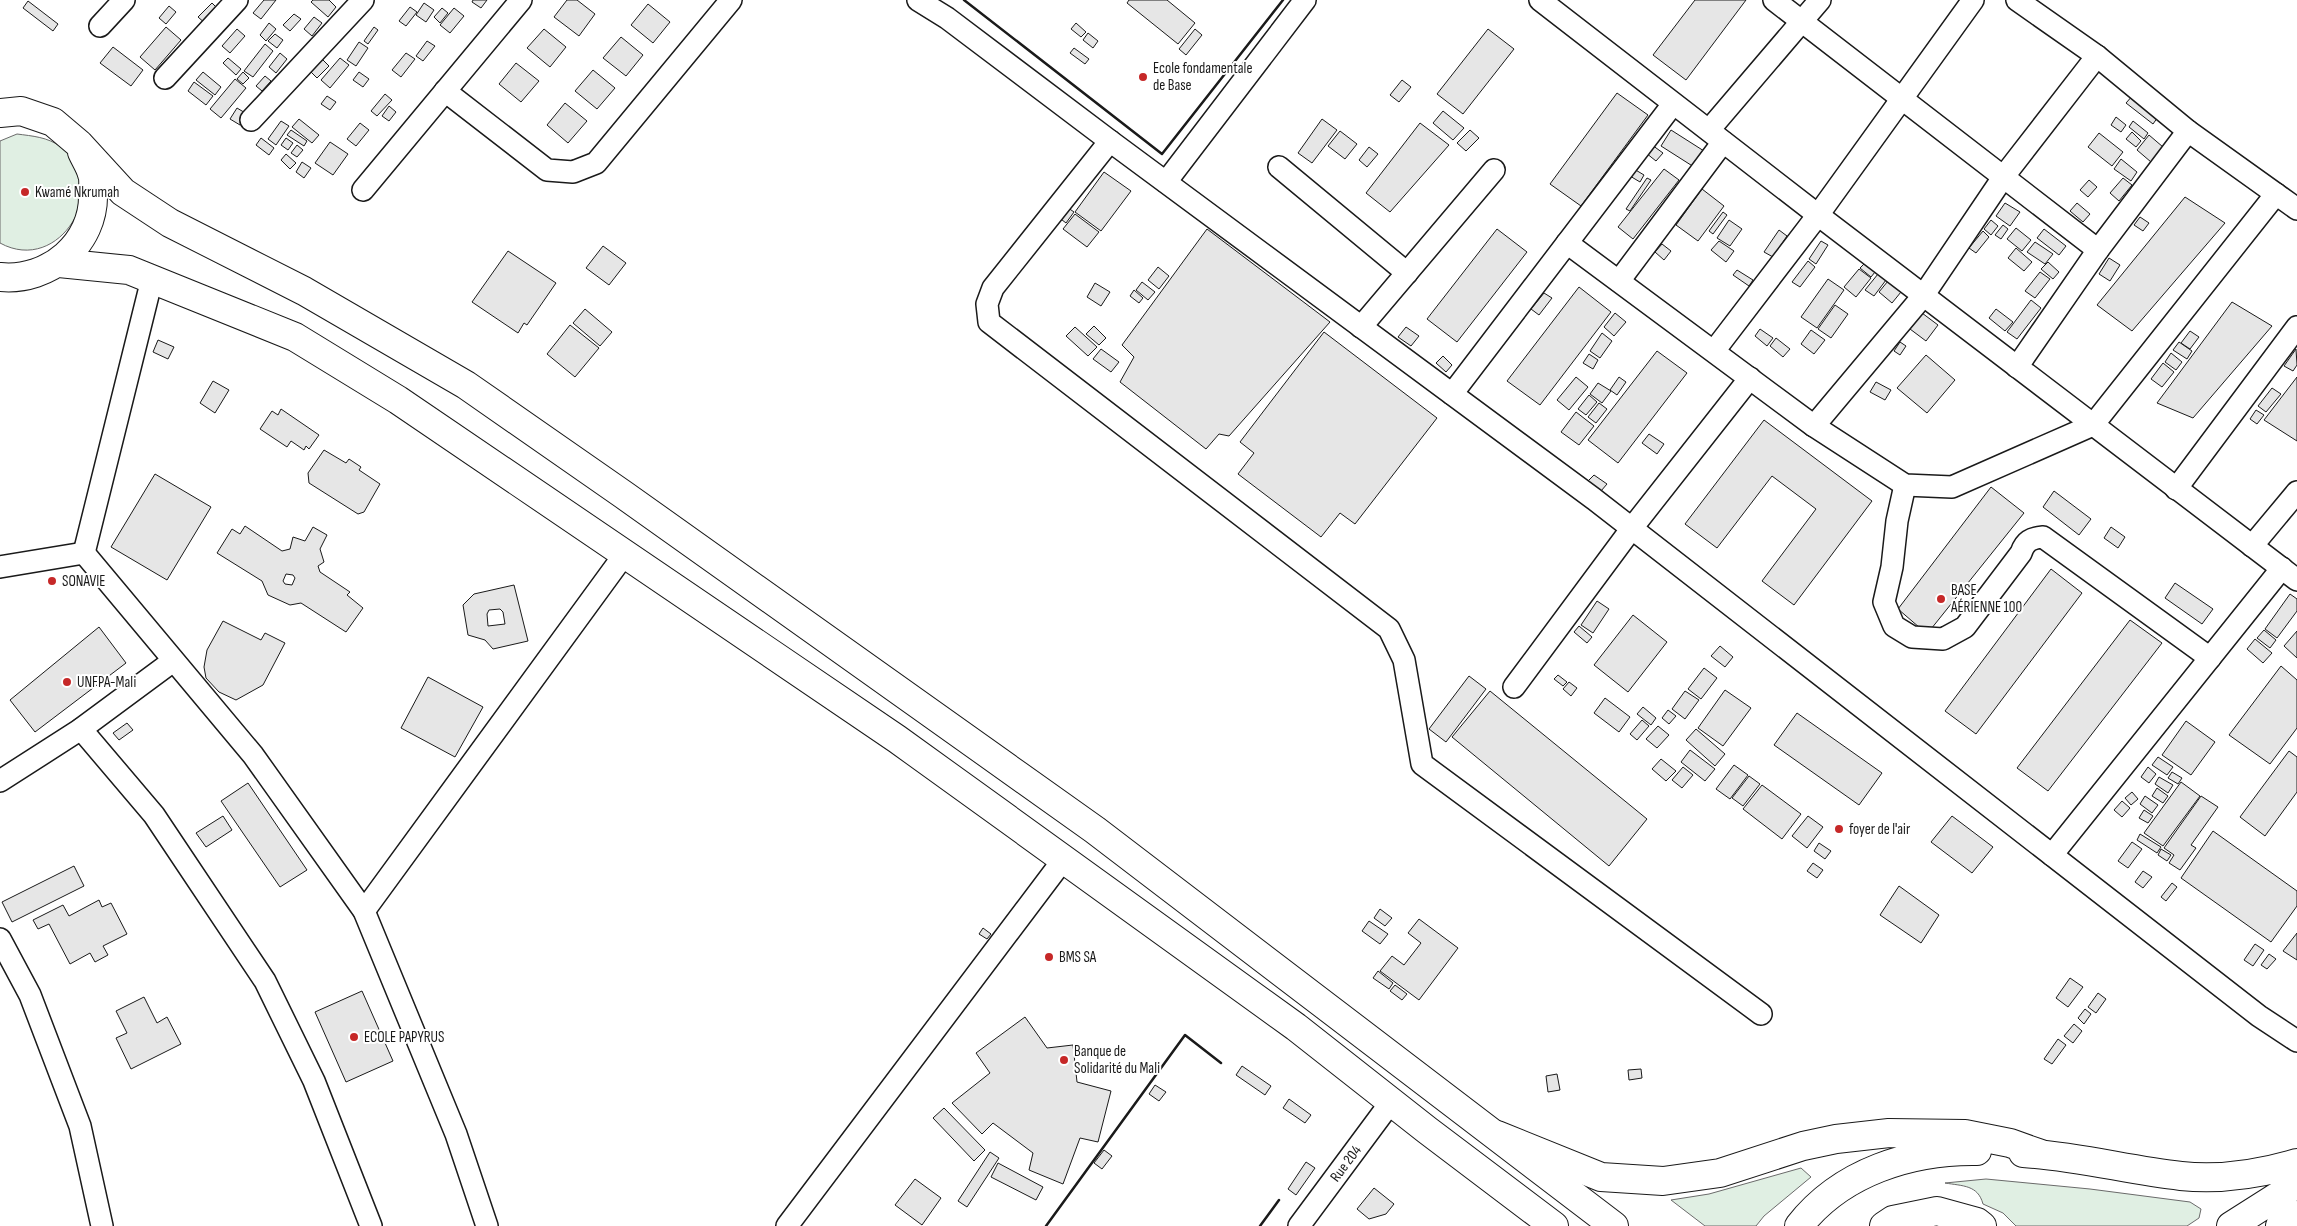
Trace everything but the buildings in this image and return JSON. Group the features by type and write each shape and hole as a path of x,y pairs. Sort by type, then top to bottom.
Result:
{"main road":[{"path":"0,113 21,111 53,122 79,144 123,192 170,223 304,291 466,385 1095,830 1614,1226"},
{"path":"0,289 59,263 82,239 94,208 92,174 79,144"},
{"path":"59,263 129,270 152,279 295,337 398,400 897,739 1296,1027 1554,1226"},
{"path":"0,277 12,278 34,275"},
{"path":"1497,1135 1601,1177 1663,1181 1720,1173 1803,1146 1836,1139 1888,1133 1965,1134 2010,1143 2041,1154"},
{"path":"1799,1226 1812,1210 1860,1176 1899,1160 1926,1154 1975,1151 2041,1154 2182,1176 2238,1176 2297,1163"},
{"path":"2231,1226 2297,1184"},
{"path":"1884,1226 1893,1220 1937,1211 1977,1222 1982,1226"},
{"path":"2280,1226 2297,1214"}],"street":[{"path":"100,26 124,0"},
{"path":"165,78 237,0"},
{"path":"251,120 363,0"},
{"path":"363,190 521,0"},
{"path":"445,91 547,170 573,172 596,163 731,0"},
{"path":"918,0 947,18 1632,528 2259,1016 2297,1041"},
{"path":"1166,182 1305,0"},
{"path":"1540,0 1923,296 2289,574 2210,658 2052,856"},
{"path":"1774,0 2098,250"},
{"path":"1619,281 1716,136 1801,22 1820,0"},
{"path":"1714,352 1818,215 1973,0"},
{"path":"2017,0 2097,56 2188,131 2297,209"},
{"path":"1814,426 1923,296 2004,176 2097,56"},
{"path":"1452,394 1673,104"},
{"path":"2017,367 2098,250 2188,131"},
{"path":"1110,141 993,288 987,304 989,322 1389,629 1404,660 1422,764 1761,1014"},
{"path":"1279,167 1407,273"},
{"path":"1361,327 1494,170"},
{"path":"1567,243 1814,426 1906,486 1952,487 2093,425 2276,194"},
{"path":"84,553 152,279"},
{"path":"2176,488 2297,327"},
{"path":"1514,687 1632,528 1750,378"},
{"path":"1906,486 1897,521 1892,567 1884,602 1894,626 1912,637 1943,639 1965,626 2024,545 2032,538 2042,537 2210,658"},
{"path":"2252,546 2297,492"},
{"path":"0,567 84,553"},
{"path":"84,553 254,755 364,911 456,1134 487,1226"},
{"path":"364,911 624,555"},
{"path":"0,781 81,729 173,661"},
{"path":"81,729 154,815 265,981 314,1081 371,1226"},
{"path":"787,1226 1063,860"},
{"path":"0,939 30,995 80,1126 102,1226"},
{"name":"Rue 204","path":"1299,1226 1391,1102"}],"green space":[{"path":"17,134 45,139 61,147 76,164 82,183 80,203 73,222 59,237 42,247 22,250 0,243 0,141"},
{"path":"1801,1168 1811,1177 1764,1216 1756,1226 1705,1226 1671,1200 1709,1194"},
{"path":"1986,1179 2090,1189 2190,1202 2201,1209 2199,1218 2187,1226 2016,1226 2003,1213 1983,1204 1981,1198 1974,1190 1969,1187 1945,1183"}],"wall":[{"path":"964,0 1162,154 1283,0"},
{"path":"1046,1226 1185,1035 1221,1063"},
{"path":"1260,1226 1279,1200"}],"place":[{"name":"Ecole fondamentale de Base","path":"1143,77"},
{"name":"Kwamé Nkrumah","path":"25,192"},
{"name":"SONAVIE","path":"52,581"},
{"name":"BASE AÉRIENNE 100","path":"1941,599"},
{"name":"UNFPA-Mali","path":"67,682"},
{"name":"foyer de l'air","path":"1839,829"},
{"name":"BMS SA","path":"1049,957"},
{"name":"ECOLE PAPYRUS","path":"354,1037"},
{"name":"Banque de Solidarité du Mali","path":"1064,1060"}]}
